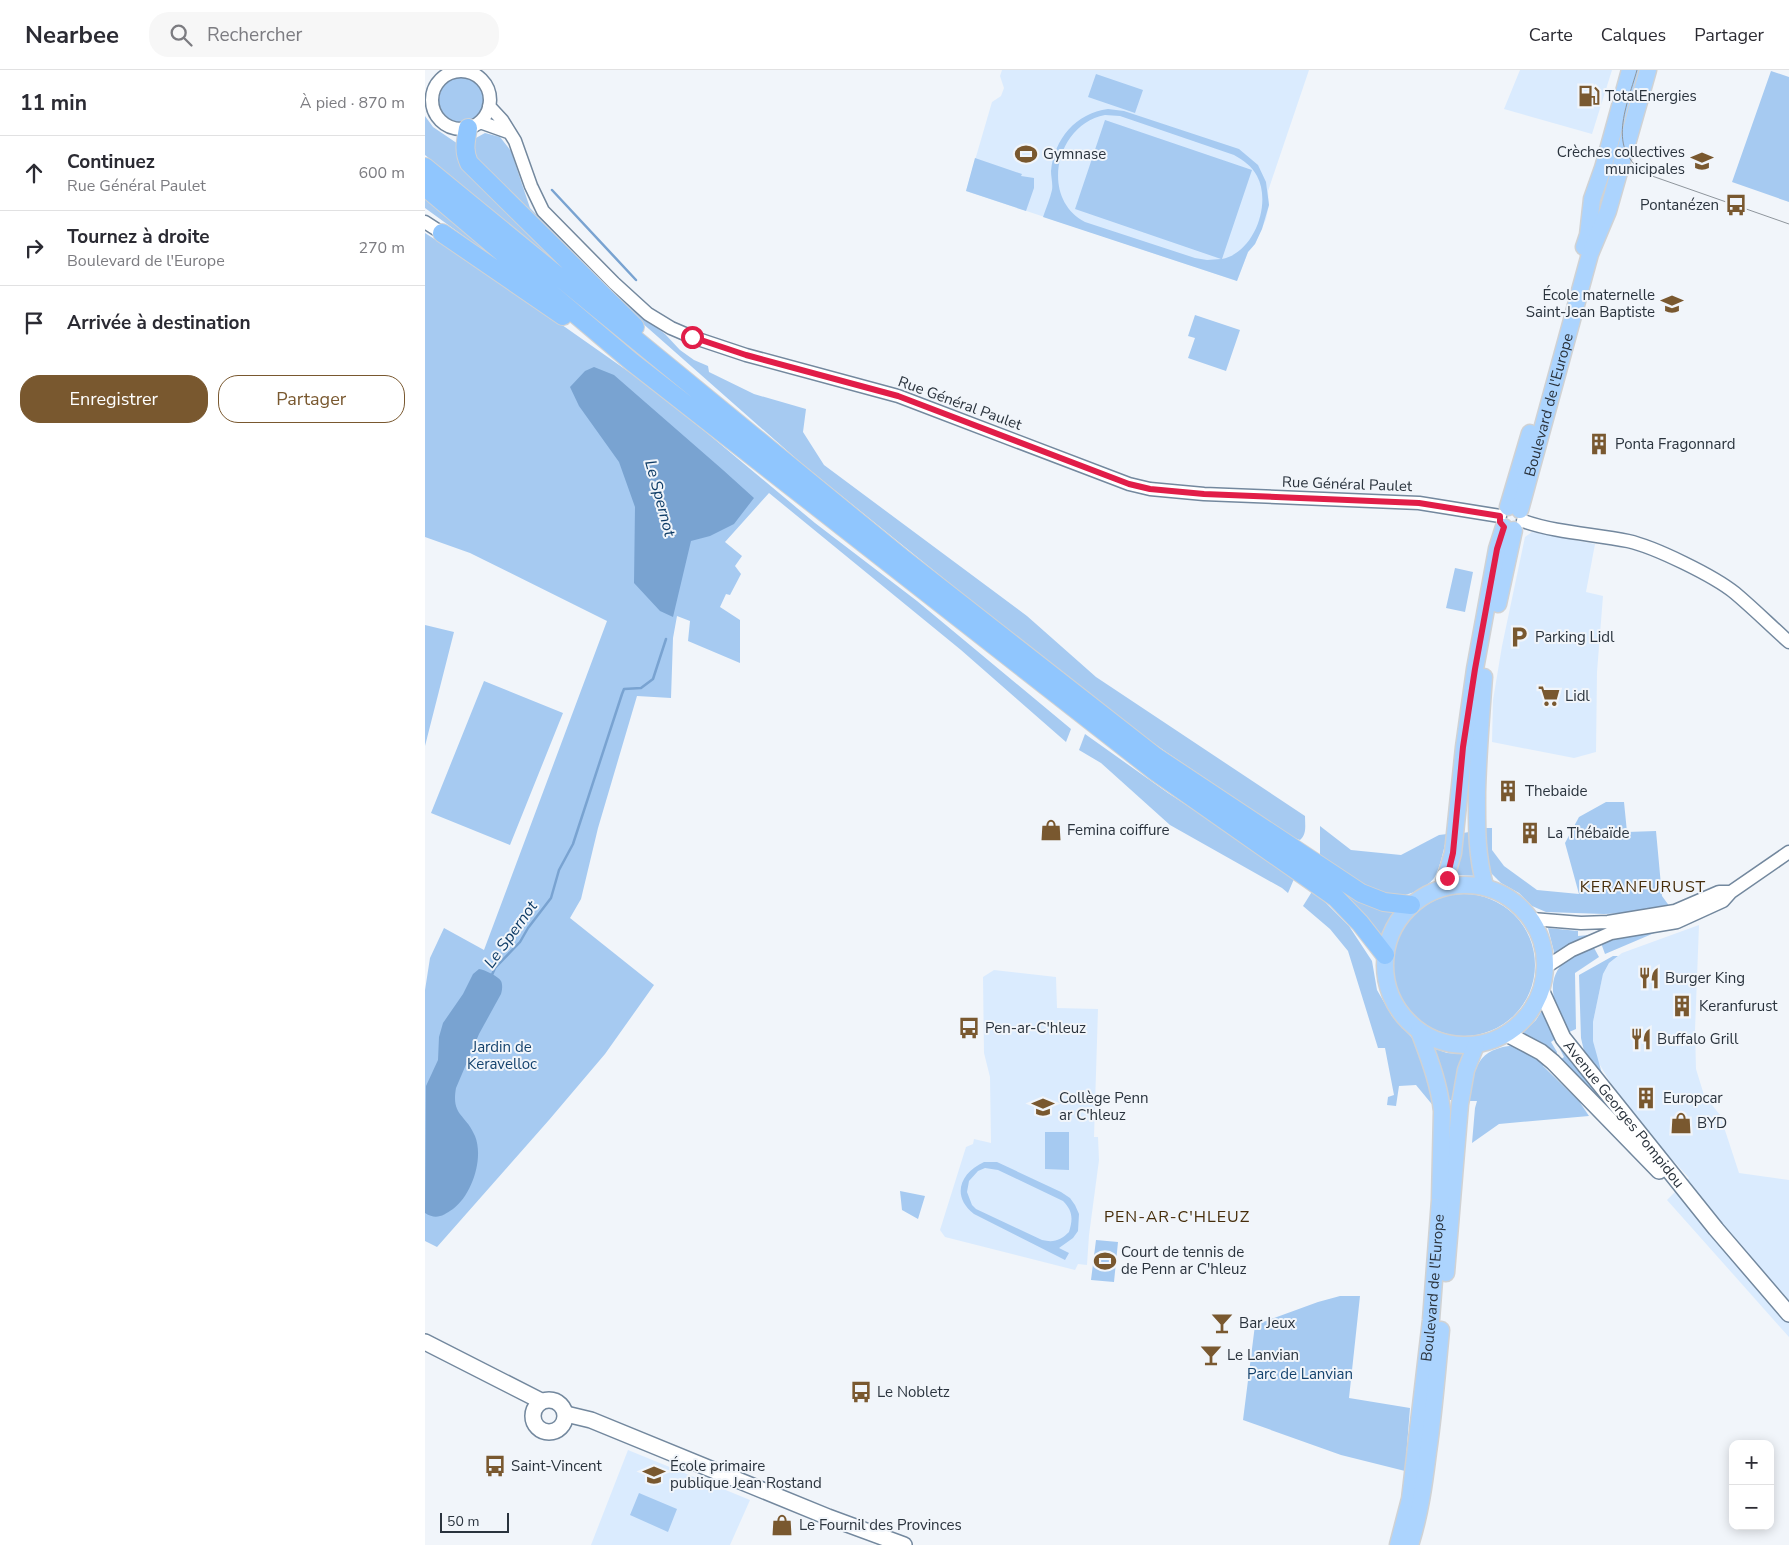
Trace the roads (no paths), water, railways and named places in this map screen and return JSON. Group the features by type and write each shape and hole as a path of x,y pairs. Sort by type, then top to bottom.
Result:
{"highway":[{"path":"474,125 465,144 465,154 469,162 646,338 664,364"},
{"path":"425,167 902,558 1156,757 1361,893 1384,902 1411,905"},
{"path":"425,187 632,362 1156,772 1336,898 1360,923 1385,955"},
{"path":"442,233 632,362"}],"main road":[{"name":"Boulevard de l'Europe","path":"1485,886 1479,862 1476,836 1478,748 1484,675 1511,519 1588,235 1592,199 1603,168 1629,70"},
{"name":"Boulevard de l'Europe","path":"1443,887 1453,853 1463,747 1497,549 1511,519 1590,254 1609,211 1648,70"},
{"path":"1465,884 1485,886 1503,894 1532,919 1542,943 1546,967 1542,992 1522,1022 1507,1034 1491,1041 1476,1045 1457,1046 1441,1043 1419,1031 1405,1020 1396,1007 1385,976 1385,955 1389,939 1397,921 1411,905 1426,894 1443,887 1465,884"},
{"name":"Avenue Georges Pompidou","path":"1542,992 1563,1038 1716,1229 1789,1314"},
{"name":"Boulevard de l'Europe","path":"1398,1545 1410,1499 1428,1348 1440,1200 1442,1111 1437,1083 1419,1031"},
{"name":"Avenue Georges Pompidou","path":"1507,1034 1541,1052 1553,1062 1716,1229"},
{"name":"Boulevard de l'Europe","path":"1410,1545 1423,1496 1433,1412 1460,1104 1466,1070 1476,1045"},
{"path":"425,1342 541,1401"},
{"path":"551,1399 564,1408 566,1414 565,1422 557,1431 545,1432 536,1426 533,1415 541,1401 551,1399"},
{"path":"566,1414 591,1420 828,1517 904,1545"}],"street":[{"path":"459,71 468,72 483,81 490,97 486,115 474,125 461,129 448,126 430,110 432,97 429,93 442,74 459,71"},
{"name":"Rue Général Paulet","path":"489,106 502,120 515,141 531,186 543,211 614,283 648,314 671,328 692,337 746,355 898,396 1129,484 1150,489 1204,494 1419,503 1511,519 1566,532 1630,542 1668,556 1733,592 1789,642"},
{"path":"474,125 508,132"},
{"path":"425,222 442,233"},
{"path":"1546,967 1572,950 1611,933 1677,922 1723,901 1731,892 1789,852"},
{"path":"1532,919 1581,923 1608,922 1675,911 1719,892 1731,892"}],"water":[{"path":"594,367 614,375 754,498 734,524 710,536 691,541 673,617 660,611 634,583 635,507 619,462 579,406 570,387 585,371"},
{"path":"479,969 497,977 501,981 502,988 501,994 479,1034 456,1088 457,1110 475,1136 478,1155 477,1165 471,1186 460,1203 446,1214 436,1217 425,1213 426,1086 438,1060 439,1037 443,1023 463,994 473,974"}],"waterway":[{"name":"Le Spernot","path":"552,190 636,280"},
{"name":"Le Spernot","path":"491,977 495,968 520,942 528,928 551,898 559,870 573,844 624,689 641,688 653,679 666,639"}],"tram line":[{"path":"1637,70 1624,115 1622,129 1623,143 1628,156 1637,167 1652,176 1789,224"}],"place":[{"name":"TotalEnergies","path":"1589,96"},
{"name":"Gymnase","path":"1026,154"},
{"name":"Crèches collectives municipales","path":"1702,161"},
{"name":"Pontanézen","path":"1736,205"},
{"name":"École maternelle Saint-Jean Baptiste","path":"1672,304"},
{"name":"Ponta Fragonnard","path":"1599,444"},
{"name":"Parking Lidl","path":"1519,637"},
{"name":"Lidl","path":"1549,696"},
{"name":"Thebaide","path":"1508,791"},
{"name":"Femina coiffure","path":"1051,830"},
{"name":"La Thébaïde","path":"1530,833"},
{"name":"Burger King","path":"1649,978"},
{"name":"Keranfurust","path":"1682,1006"},
{"name":"Pen-ar-C'hleuz","path":"969,1028"},
{"name":"Buffalo Grill","path":"1641,1039"},
{"name":"Europcar","path":"1646,1098"},
{"name":"Collège Penn ar C'hleuz","path":"1043,1107"},
{"name":"BYD","path":"1681,1123"},
{"name":"Court de tennis de de Penn ar C'hleuz","path":"1105,1261"},
{"name":"Bar Jeux","path":"1222,1323"},
{"name":"Le Lanvian","path":"1211,1355"},
{"name":"Le Nobletz","path":"861,1392"},
{"name":"Saint-Vincent","path":"495,1466"},
{"name":"École primaire publique Jean Rostand","path":"654,1475"},
{"name":"Le Fournil des Provinces","path":"782,1525"}],"district":[{"name":"KERANFURUST","path":"1643,886"},
{"name":"PEN-AR-C'HLEUZ","path":"1177,1216"}],"park label":[{"name":"Jardin de Keravelloc","path":"502,1056"},
{"name":"Parc de Lanvian","path":"1300,1374"}]}
